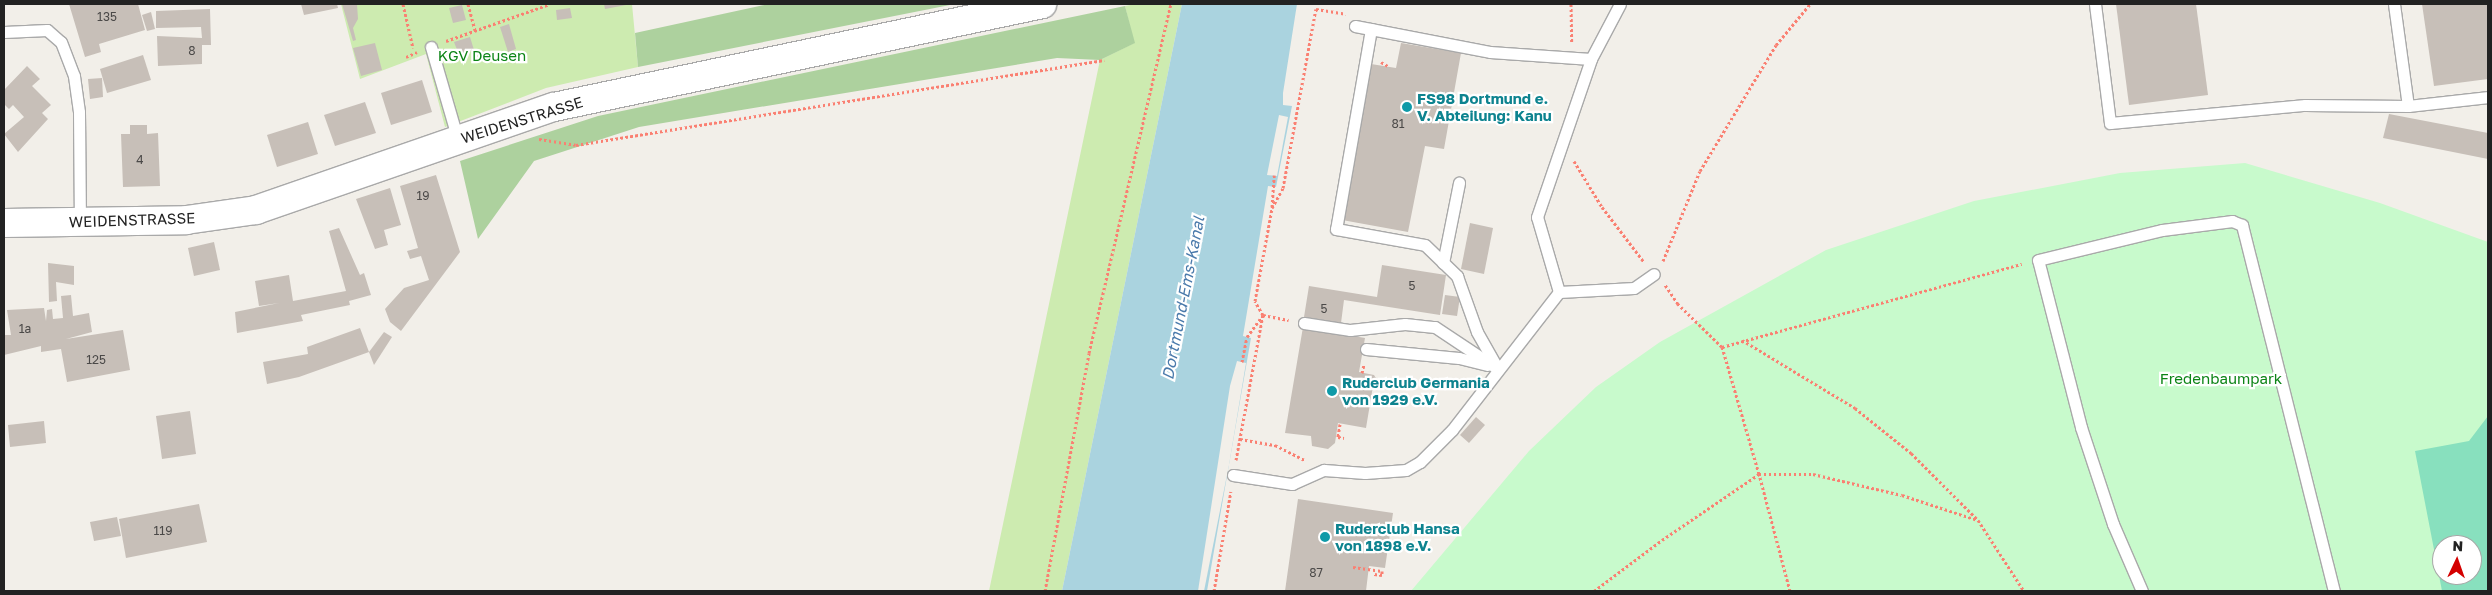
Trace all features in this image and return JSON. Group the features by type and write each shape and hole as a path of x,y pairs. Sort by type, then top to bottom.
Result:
{"street":[{"name":"WEIDENSTRASSE","path":"4,223 186,220 256,210 554,107 1042,4"}],"lane":[{"path":"1559,292 1537,217 1591,59 1620,4"},
{"path":"2095,4 2110,123 2305,105 2408,106 2488,97"},
{"path":"2394,4 2408,106"},
{"path":"1355,26 1490,52 1591,59"},
{"path":"1370,29 1336,229 1425,245 1457,276 1477,332 1498,368"},
{"path":"4,32 47,30 61,42 74,76 79,112 80,222"},
{"path":"431,47 458,140"},
{"path":"1444,263 1459,182"},
{"path":"2142,591 2113,524 2081,427 2038,260 2162,230 2232,221 2242,225 2334,591"},
{"path":"1233,475 1292,484 1324,470 1388,472 1406,470 1420,462 1452,430 1498,368 1559,292 1634,288 1654,274"},
{"path":"1304,323 1350,330 1405,324 1435,327 1498,368"},
{"path":"1366,349 1459,358 1498,368"}],"path":[{"path":"403,4 414,53"},
{"path":"468,4 474,30"},
{"path":"406,56 550,4"},
{"path":"1044,591 1089,352 1170,4"},
{"path":"1571,4 1576,58"},
{"path":"1654,274 1666,257 1700,171 1776,45 1810,4"},
{"path":"1272,208 1283,188 1316,9 1340,13"},
{"path":"528,137 576,145 1104,60"},
{"path":"1569,127 1575,163 1602,207 1678,304 1722,347 1759,474 1790,591"},
{"path":"1214,591 1233,475 1263,315 1255,301 1272,208 1274,175"},
{"path":"1722,347 2038,260"},
{"path":"1263,315 1304,323"},
{"path":"1242,362 1247,337 1263,315"},
{"path":"1742,340 1855,408 1911,453 1978,520 2024,591"},
{"path":"1340,424 1338,437 1344,438"},
{"path":"1240,439 1275,445 1324,470"},
{"path":"1594,591 1662,540 1759,474 1813,474 1902,494 1978,520"},
{"path":"1353,566 1382,571 1382,575 1374,574"}],"green space":[{"name":"KGV Deusen","path":"341,4 632,4 638,67 546,88 445,127 426,54 360,79"},
{"path":"769,4 955,4 638,67 635,33"},
{"path":"1136,4 1182,4 1062,591 989,591 1100,60 1134,43 1125,6"},
{"path":"1125,6 1135,43 1100,60 1057,58 639,127 534,161 478,239 460,161 598,116"},
{"name":"Fredenbaumpark","path":"2245,163 2380,203 2488,242 2488,591 1411,591 1529,451 1596,387 1660,342 1826,250 1974,201 2120,173"},
{"path":"2488,416 2488,591 2442,591 2441,585 2482,585 2482,535 2432,535 2432,539 2415,451 2469,441"}],"water":[{"name":"Dortmund-Ems-Kanal","path":"1182,4 1297,4 1283,93 1283,105 1292,106 1276,187 1268,186 1243,336 1251,338 1207,591 1062,591"}],"pier":[{"path":"1279,115 1288,117 1277,176 1267,175"},
{"path":"1237,361 1246,363 1229,465 1204,591 1198,591 1230,386"}],"building":[{"path":"69,4 138,4 145,30 99,44 101,52 85,57"},
{"path":"301,4 337,4 338,8 304,15"},
{"path":"342,4 357,4 358,19 353,28 356,40 353,41"},
{"path":"604,4 626,4 626,5 605,9"},
{"path":"2116,4 2196,4 2208,95 2129,105"},
{"path":"2422,4 2488,4 2488,79 2434,86"},
{"path":"462,5 466,20 453,23 449,8"},
{"path":"570,8 572,18 557,20 556,10"},
{"path":"210,9 211,45 202,45 202,64 158,66 157,36 202,38 201,27 156,28 156,11"},
{"path":"151,12 155,29 147,31 142,15"},
{"path":"509,24 516,49 508,52 500,27"},
{"path":"470,37 474,50 459,55 454,42"},
{"path":"375,43 382,70 361,76 353,48"},
{"name":"FS98 Dortmund e. V. Abteilung: Kanu","path":"1401,43 1461,53 1444,149 1425,146 1408,232 1342,220 1371,64 1396,68"},
{"path":"143,55 151,80 107,93 100,69"},
{"path":"27,66 40,79 32,86 51,105 42,113 48,119 18,152 4,134 24,117 13,105 9,109 4,104 4,90"},
{"path":"102,78 103,97 90,99 88,79"},
{"path":"422,80 432,112 391,125 381,93"},
{"path":"365,102 376,133 335,146 324,115"},
{"path":"2389,114 2488,133 2488,159 2383,138"},
{"path":"308,122 318,154 277,167 267,135"},
{"path":"130,125 147,125 147,134 158,133 160,186 123,187 121,134 130,134"},
{"path":"436,175 460,252 401,331 390,322 385,309 404,288 429,280 421,256 410,259 407,251 418,248 400,186"},
{"path":"390,188 401,225 384,230 388,245 375,249 356,199"},
{"path":"1470,223 1493,228 1484,274 1461,269"},
{"path":"339,228 360,275 364,273 371,295 349,301 350,305 301,315 303,321 237,333 235,312 279,303 259,306 255,281 289,275 293,301 346,291 329,231"},
{"path":"214,242 220,270 194,276 188,248"},
{"path":"48,263 74,266 74,285 56,282 57,301 49,302"},
{"path":"1382,265 1446,275 1440,315 1344,300 1341,323 1304,317 1309,286 1377,297"},
{"path":"71,295 73,316 89,313 92,332 66,339 123,330 130,370 67,382 61,349 41,352 41,346 4,355 4,335 11,335 7,310 44,308 46,321 47,310 52,309 53,319 63,318 61,296"},
{"path":"1445,295 1460,297 1457,316 1442,314"},
{"name":"Ruderclub Germania von 1929 e.V.","path":"1303,327 1365,338 1359,372 1374,375 1377,380 1373,386 1366,428 1338,423 1335,443 1328,449 1312,446 1311,436 1285,433"},
{"path":"360,328 369,352 299,377 267,384 263,362 308,354 307,347"},
{"path":"384,332 392,337 374,365 369,352"},
{"path":"190,411 196,454 162,459 156,416"},
{"path":"1476,417 1485,425 1469,443 1460,435"},
{"path":"44,421 46,443 10,447 8,425"},
{"name":"Ruderclub Hansa von 1898 e.V.","path":"1298,499 1393,513 1385,568 1369,566 1366,591 1285,591"},
{"path":"199,504 207,542 126,558 119,519"},
{"path":"117,517 121,536 94,541 90,522"}],"place":[{"name":"FS98 Dortmund e. V. Abteilung: Kanu","path":"1407,107"},
{"name":"Ruderclub Germania von 1929 e.V.","path":"1332,391"},
{"name":"Ruderclub Hansa von 1898 e.V.","path":"1325,537"}]}
